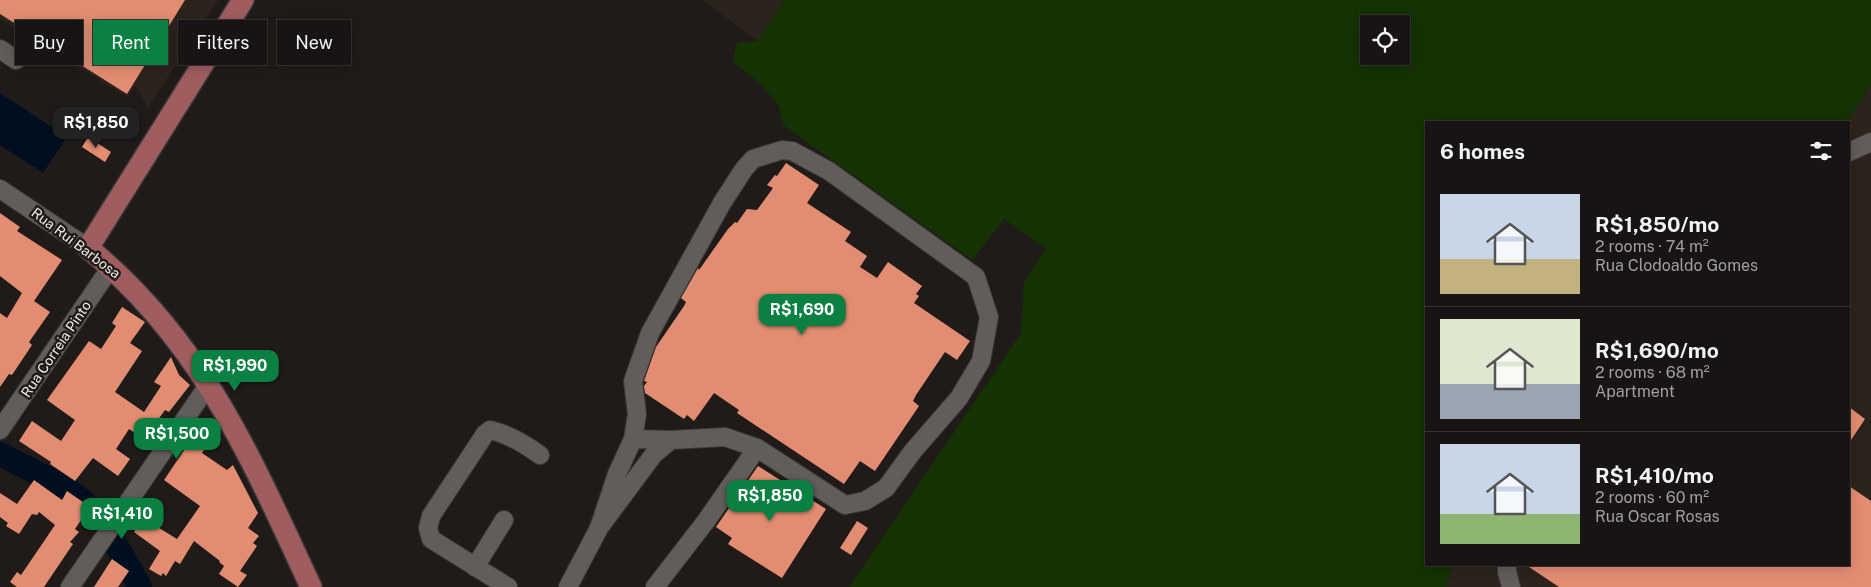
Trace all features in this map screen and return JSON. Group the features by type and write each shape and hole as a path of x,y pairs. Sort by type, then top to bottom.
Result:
{"main road":[{"path":"88,248 243,0"},
{"name":"Rua Rui Barbosa","path":"88,248 111,267 165,324 209,384 236,432 312,587"}],"street":[{"path":"0,49 15,59"},
{"path":"1850,152 1871,142"},
{"path":"599,528 617,474 633,439 637,414 633,381 650,334 722,202 744,169 754,159 782,150 792,151 829,171 976,277 989,318 981,361 959,398 913,451 886,488 865,501 845,505 757,448 725,437 671,440 633,439"},
{"name":"Rua Rui Barbosa","path":"0,189 88,248"},
{"name":"Rua Correia Pinto","path":"0,430 111,267"},
{"path":"70,587 209,384"},
{"path":"508,587 431,539 428,528 431,516 485,434 490,430 505,435 540,455"},
{"path":"568,587 599,528 650,460 671,440"},
{"path":"655,587 706,521 757,448"},
{"path":"475,567 504,520"},
{"path":"1507,566 1506,572 1511,587"}],"shaded area":[{"path":"0,0 218,0 205,20 178,20 178,62 148,108 136,86 128,95 122,94 75,65 83,65 83,20 15,20 15,28 0,19"},
{"path":"702,0 784,0 758,41"},
{"path":"1871,85 1871,587 1445,587 1453,566 1850,566 1850,121 1848,121"}],"green space":[{"path":"784,0 1871,0 1871,85 1848,121 1425,121 1425,566 1453,566 1445,587 849,587 1021,333 1024,282 1046,248 1004,219 972,260 783,125 778,104 756,80 733,62 737,43 758,41"}],"water":[{"path":"0,93 67,137 43,173 0,145"}],"building":[{"path":"0,0 185,0 168,28 168,20 93,20 93,65 145,65 127,94 81,65 83,65 83,20 15,20 15,23 0,14"},
{"path":"88,137 111,152 105,162 82,147"},
{"path":"786,163 819,185 807,203 851,232 845,241 867,256 860,267 877,278 888,262 922,286 916,294 919,296 914,303 970,341 957,360 945,352 913,401 919,406 875,471 860,461 844,484 737,413 739,410 714,393 694,421 687,415 684,419 645,393 644,386 647,382 644,381 656,347 684,306 686,302 681,298 698,268 699,270 728,229 735,222 737,223 747,209 757,210 773,188 767,185 775,175 777,176"},
{"path":"0,213 20,227 17,231 62,260 34,301 50,312 29,342 32,345 12,375 9,374 0,387 0,313 7,318 22,293 0,276"},
{"path":"122,307 145,322 130,343 142,351 115,392 144,412 161,386 154,382 171,357 179,375 190,385 169,412 165,410 144,439 129,429 116,449 130,459 118,476 93,458 75,481 50,464 51,462 19,441 32,421 61,441 75,420 47,400 89,341 101,349 116,326 112,323"},
{"path":"1850,408 1865,419 1850,442"},
{"path":"201,425 214,434 202,453 227,470 233,465 258,513 248,528 259,536 253,543 257,546 240,571 247,575 238,587 219,574 224,566 220,561 194,541 180,564 175,561 166,576 163,573 161,576 149,569 160,551 134,532 143,518 177,539 200,506 164,480"},
{"path":"758,466 826,509 782,578 728,544 732,538 716,527"},
{"path":"34,480 62,500 67,491 90,507 75,529 79,532 70,542 73,544 44,587 17,587 10,582 17,572 21,575 55,525 39,512 37,515 32,514 19,534 6,526 8,523 0,517 0,493 17,504"},
{"path":"1850,487 1871,501 1871,587 1559,587 1528,566 1850,566"},
{"path":"857,521 868,528 851,555 840,548"},
{"path":"112,559 129,571 118,587 94,587"}],"waterway":[{"path":"0,454 68,489 100,516 140,587"}]}
